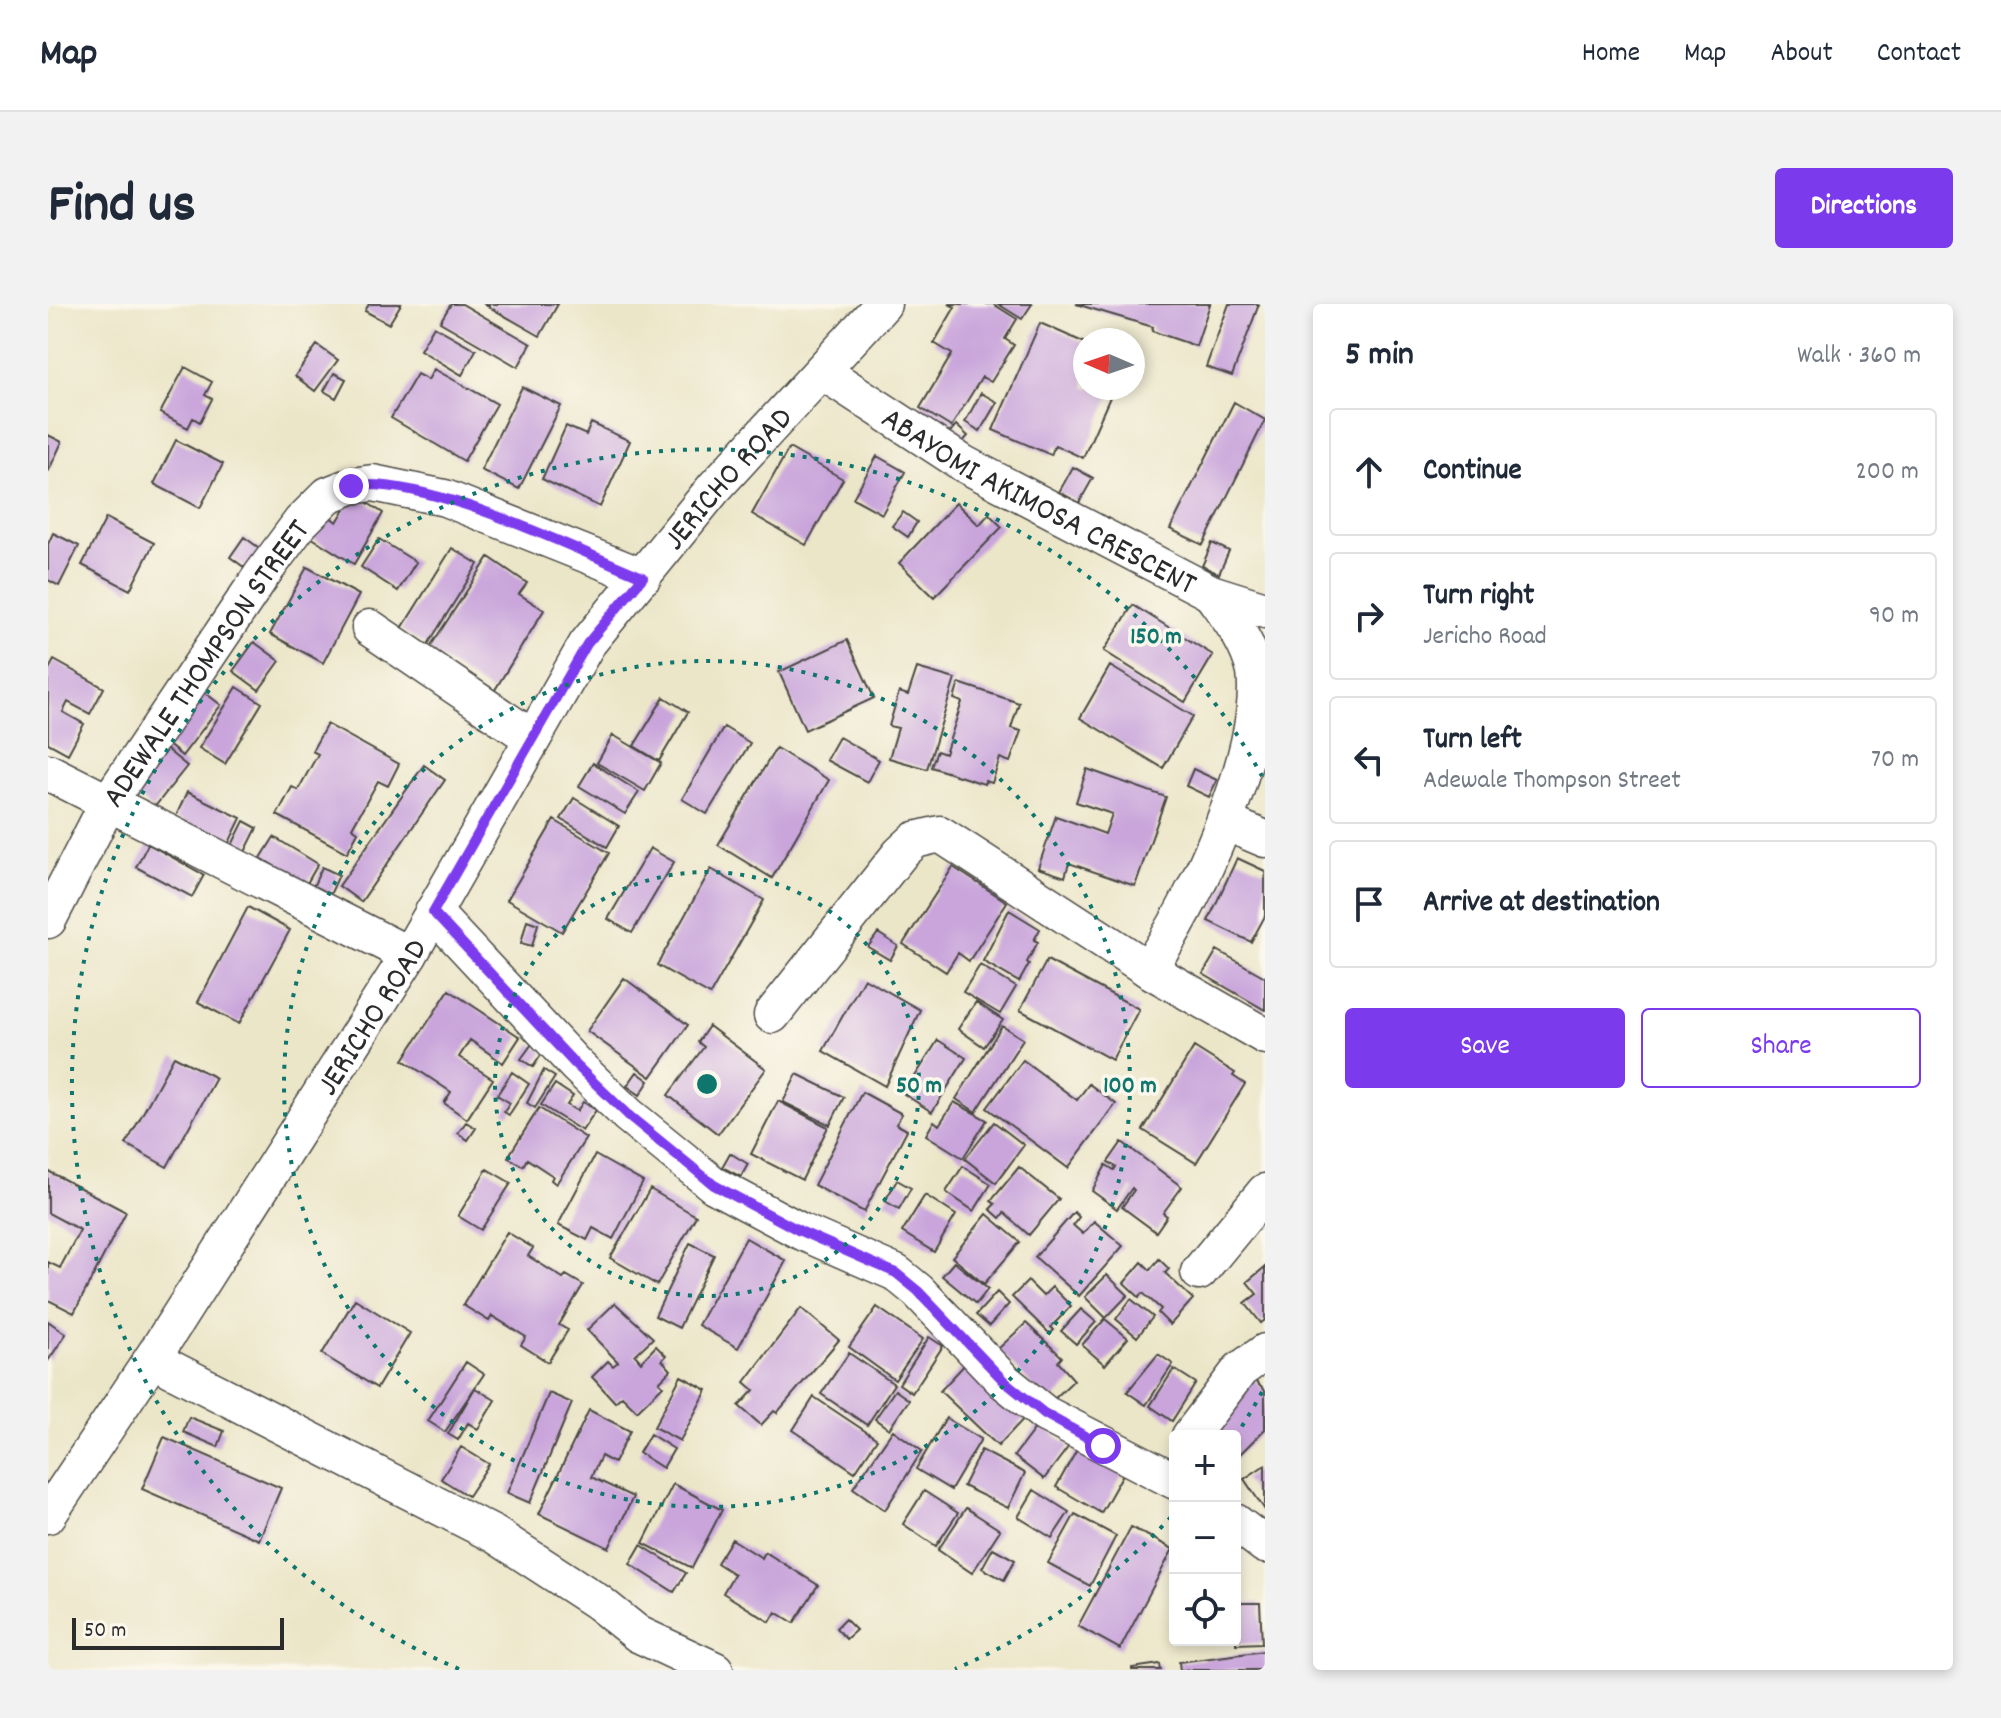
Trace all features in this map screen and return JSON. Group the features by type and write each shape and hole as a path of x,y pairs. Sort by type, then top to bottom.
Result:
{"street":[{"name":"JERICHO ROAD","path":"48,1515 152,1359 409,955 587,644 714,488 883,304"},
{"name":"ABAYOMI AKIMOSA CRESCENT","path":"823,372 964,464 1211,593 1265,610"},
{"name":"ADEWALE THOMPSON STREET","path":"48,920 108,803 261,576 301,522 328,495 351,486 373,483 445,498 643,577"},
{"path":"1148,969 1191,900 1225,822 1243,779 1259,711 1255,672 1242,636 1211,593"},
{"path":"370,628 532,738"},
{"path":"48,772 409,955"},
{"path":"1225,822 1265,839"},
{"path":"772,1015 900,854 915,840 940,834 1148,969 1265,1036"},
{"path":"433,912 576,1065 628,1115 714,1185 800,1231 896,1273 918,1291 1004,1381 1045,1414 1169,1470"},
{"path":"1199,1272 1265,1192"},
{"path":"1195,1430 1240,1370 1265,1352"},
{"path":"152,1359 495,1535 598,1602 638,1634 715,1670"},
{"path":"1241,1527 1265,1545"}],"building":[{"path":"369,304 401,304 389,324 365,311"},
{"path":"451,304 462,304 531,344 518,367 440,322"},
{"path":"484,304 558,304 540,336"},
{"path":"949,304 993,304 1017,319 1005,339 1014,345 991,382 982,377 951,427 920,408 952,354 934,343 955,307"},
{"path":"998,304 1032,304 1022,319"},
{"path":"1076,304 1210,304 1196,346 1152,331 1153,327"},
{"path":"1229,304 1259,304 1232,376 1206,367"},
{"path":"1040,323 1073,338 1073,400 1109,400 1083,458 1055,445 1051,455 993,430"},
{"path":"434,326 476,350 462,375 420,350"},
{"path":"317,345 338,360 315,391 295,376"},
{"path":"185,367 212,382 205,395 212,399 200,422 193,418 188,428 160,413"},
{"path":"434,369 497,404 464,461 391,418 417,374 428,380"},
{"path":"334,373 346,379 336,398 324,391"},
{"path":"522,387 561,406 519,489 481,470"},
{"path":"981,393 997,402 980,431 965,422"},
{"path":"1234,402 1265,420 1203,545 1170,529"},
{"path":"591,423 630,441 600,507 542,479 566,426 586,435"},
{"path":"956,425 968,436 960,445 948,435"},
{"path":"48,435 62,442 48,472"},
{"path":"176,440 223,464 200,508 154,484"},
{"path":"789,448 843,479 806,545 752,514"},
{"path":"877,456 905,472 882,514 853,498"},
{"path":"1073,467 1093,478 1079,503 1059,492"},
{"path":"354,494 383,513 354,564 309,536 324,513 337,522"},
{"path":"956,503 979,525 989,514 1002,527 934,597 899,563"},
{"path":"903,512 917,522 908,537 892,526"},
{"path":"106,518 154,543 130,590 82,565"},
{"path":"53,533 79,546 59,586 48,580 48,544"},
{"path":"244,537 262,550 248,570 230,557"},
{"path":"379,539 416,562 398,591 361,567"},
{"path":"1212,543 1229,551 1219,574 1202,566"},
{"path":"452,548 478,564 427,646 401,630"},
{"path":"489,557 527,583 519,594 544,610 493,693 428,650"},
{"path":"307,567 359,595 323,663 270,634"},
{"path":"1133,605 1213,655 1185,702 1104,651"},
{"path":"847,640 874,698 805,730 779,672"},
{"path":"254,642 280,661 259,690 233,671"},
{"path":"54,660 104,688 90,714 68,702 63,712 84,724 68,754 48,743 48,671"},
{"path":"1110,666 1193,716 1163,768 1080,718"},
{"path":"917,668 955,679 927,769 889,758 898,728 889,726 899,692 908,695"},
{"path":"959,683 1019,703 1011,728 1021,731 1010,762 1000,758 992,783 985,781 984,784 931,767 937,751 945,754 962,702 954,699"},
{"path":"237,687 262,703 225,764 199,748"},
{"path":"204,692 221,705 182,756 166,743"},
{"path":"664,697 688,712 659,761 634,746"},
{"path":"327,724 399,764 388,786 378,781 352,828 358,832 347,853 277,815 292,787 298,790 318,754 312,751"},
{"path":"724,727 750,743 707,814 682,799"},
{"path":"613,735 661,763 645,791 597,763"},
{"path":"839,737 879,760 867,782 826,760"},
{"path":"161,745 187,766 153,809 127,789"},
{"path":"776,748 829,780 772,878 718,845"},
{"path":"593,763 639,792 625,814 579,786"},
{"path":"424,765 445,780 361,902 339,886"},
{"path":"1087,769 1166,797 1135,886 1069,863 1065,877 1038,868 1056,816 1105,834 1112,814 1076,802"},
{"path":"1193,769 1217,780 1209,797 1186,786"},
{"path":"187,792 241,818 228,845 175,818"},
{"path":"574,798 619,826 607,847 561,819"},
{"path":"554,820 609,853 562,932 507,900"},
{"path":"244,821 257,828 244,854 231,847"},
{"path":"274,837 318,864 306,885 261,858"},
{"path":"148,844 204,875 192,897 136,867"},
{"path":"650,848 674,862 632,933 608,919"},
{"path":"1237,858 1265,871 1265,916 1251,942 1208,921"},
{"path":"322,867 339,875 330,895 313,887"},
{"path":"953,867 1007,902 969,961 958,953 946,972 903,944"},
{"path":"711,869 764,900 710,995 657,965"},
{"path":"248,907 290,930 239,1024 198,1002"},
{"path":"1009,910 1040,929 1034,940 1038,942 1019,982 983,961"},
{"path":"527,920 538,924 532,946 521,943"},
{"path":"878,933 898,946 890,960 868,947"},
{"path":"1217,950 1265,977 1265,1010 1203,974"},
{"path":"1047,960 1139,1009 1112,1060 1020,1010"},
{"path":"980,965 1016,987 1000,1014 963,992"},
{"path":"624,978 688,1025 651,1077 587,1031"},
{"path":"864,978 920,1010 885,1086 823,1051"},
{"path":"449,990 520,1037 503,1063 470,1040 459,1057 493,1079 467,1119 444,1103 451,1092 403,1060"},
{"path":"976,1002 1003,1020 984,1047 958,1029"},
{"path":"709,1026 766,1069 718,1134 668,1095 704,1047 698,1042"},
{"path":"1002,1026 1023,1039 976,1112 956,1099"},
{"path":"938,1040 966,1058 932,1112 904,1094"},
{"path":"532,1044 543,1052 533,1067 521,1059"},
{"path":"1194,1047 1235,1073 1233,1076 1245,1084 1196,1163 1143,1130"},
{"path":"174,1056 216,1078 167,1167 126,1144"},
{"path":"1023,1060 1077,1100 1089,1084 1116,1104 1068,1168 987,1108"},
{"path":"544,1070 555,1077 535,1108 527,1103"},
{"path":"512,1072 529,1084 509,1115 504,1112 510,1103 497,1095"},
{"path":"637,1072 649,1081 640,1095 627,1086"},
{"path":"797,1074 844,1097 830,1125 783,1102"},
{"path":"555,1084 573,1096 567,1105 577,1111 583,1102 596,1110 582,1131 541,1105"},
{"path":"862,1092 902,1114 896,1124 907,1130 864,1212 814,1185"},
{"path":"778,1101 828,1127 802,1180 751,1154"},
{"path":"954,1102 987,1120 963,1158 926,1135 934,1121 939,1125"},
{"path":"539,1108 586,1138 556,1184 551,1180 553,1176 527,1159 523,1166 508,1157"},
{"path":"466,1122 476,1128 468,1140 458,1133"},
{"path":"994,1122 1024,1145 996,1183 965,1159"},
{"path":"1122,1142 1182,1187 1163,1213 1167,1216 1156,1232 1122,1207 1134,1190 1132,1188 1117,1209 1092,1191 1106,1165 1114,1170 1116,1167 1108,1162"},
{"path":"730,1153 748,1164 741,1177 722,1167"},
{"path":"595,1155 643,1182 613,1239 593,1228 587,1240 558,1225"},
{"path":"963,1166 991,1184 974,1211 946,1192"},
{"path":"1019,1167 1059,1199 1029,1235 1004,1213 1000,1218 990,1209 995,1204 991,1201"},
{"path":"487,1169 511,1183 481,1230 458,1216"},
{"path":"48,1171 126,1212 74,1313 48,1300 48,1262 60,1268 80,1230 48,1213"},
{"path":"897,1180 911,1188 899,1209 885,1201"},
{"path":"650,1189 696,1216 657,1285 610,1258"},
{"path":"925,1195 956,1215 934,1252 902,1232"},
{"path":"1074,1212 1079,1217 1073,1225 1083,1234 1094,1221 1123,1246 1079,1296 1035,1257"},
{"path":"987,1214 1020,1242 984,1284 952,1257"},
{"path":"507,1232 533,1248 528,1256 563,1278 566,1275 583,1285 559,1325 568,1330 548,1362 521,1345 526,1337 492,1316 489,1321 463,1305"},
{"path":"746,1238 786,1261 738,1348 698,1325"},
{"path":"690,1243 714,1255 679,1328 655,1316"},
{"path":"1159,1259 1169,1269 1165,1273 1193,1299 1170,1325 1158,1313 1161,1309 1143,1293 1139,1297 1124,1283 1142,1262 1150,1270"},
{"path":"954,1262 988,1289 976,1304 942,1276"},
{"path":"1265,1267 1265,1320 1261,1323 1245,1303 1257,1294 1247,1282"},
{"path":"1107,1275 1128,1295 1106,1318 1085,1297"},
{"path":"1028,1281 1043,1296 1052,1287 1071,1306 1051,1327 1054,1330 1050,1334 1012,1297"},
{"path":"997,1292 1009,1304 989,1326 976,1315"},
{"path":"355,1299 410,1333 377,1388 322,1354"},
{"path":"1131,1299 1153,1317 1137,1337 1116,1319"},
{"path":"615,1303 653,1338 635,1355 641,1362 656,1346 666,1356 662,1360 671,1370 659,1382 663,1386 637,1411 622,1396 615,1402 592,1377 608,1361 613,1366 618,1362 587,1330"},
{"path":"877,1307 923,1339 895,1380 849,1347"},
{"path":"801,1308 839,1340 777,1413 774,1411 761,1425 739,1406 754,1390 745,1382"},
{"path":"1081,1309 1096,1322 1076,1344 1061,1331"},
{"path":"1105,1319 1128,1338 1105,1365 1082,1345"},
{"path":"48,1321 66,1334 48,1361"},
{"path":"1026,1323 1062,1357 1058,1362 1074,1380 1049,1404 998,1349"},
{"path":"929,1337 943,1346 912,1393 899,1384"},
{"path":"849,1353 894,1384 867,1425 821,1394"},
{"path":"1158,1354 1173,1364 1146,1405 1127,1392"},
{"path":"970,1359 1028,1414 998,1446 940,1391"},
{"path":"466,1362 484,1374 445,1432 428,1421"},
{"path":"1174,1369 1196,1383 1172,1421 1150,1406"},
{"path":"681,1376 707,1390 680,1441 654,1427"},
{"path":"1251,1377 1265,1391 1265,1429 1241,1453 1241,1430 1200,1430"},
{"path":"475,1388 495,1400 478,1429 468,1423 458,1440 448,1434"},
{"path":"895,1390 909,1400 889,1429 875,1419"},
{"path":"549,1393 572,1403 530,1503 507,1493"},
{"path":"814,1397 877,1439 855,1472 793,1430"},
{"path":"589,1410 630,1431 614,1463 601,1456 591,1477 633,1497 609,1548 539,1514"},
{"path":"189,1417 224,1431 218,1447 183,1432"},
{"path":"946,1418 981,1439 951,1490 916,1469"},
{"path":"1039,1423 1069,1446 1044,1479 1014,1456"},
{"path":"893,1430 922,1451 885,1510 853,1488"},
{"path":"650,1434 674,1449 663,1468 639,1453"},
{"path":"164,1437 281,1488 259,1540 142,1489"},
{"path":"461,1447 489,1464 468,1496 441,1479"},
{"path":"1078,1448 1123,1474 1101,1513 1056,1487"},
{"path":"981,1450 1025,1473 1008,1508 963,1486"},
{"path":"1265,1465 1265,1510 1244,1479"},
{"path":"673,1484 722,1510 692,1568 643,1543"},
{"path":"1034,1490 1069,1512 1052,1538 1018,1517"},
{"path":"924,1491 958,1513 936,1546 903,1524"},
{"path":"966,1508 1000,1530 972,1573 938,1550"},
{"path":"1075,1514 1116,1536 1090,1586 1048,1563"},
{"path":"1131,1527 1169,1547 1169,1557 1120,1649 1078,1626"},
{"path":"732,1539 762,1558 765,1552 818,1585 794,1623 776,1612 770,1622 723,1593 734,1574 717,1563"},
{"path":"641,1545 686,1573 674,1592 630,1564"},
{"path":"993,1548 1015,1560 1004,1580 982,1568"},
{"path":"1241,1603 1260,1603 1262,1643 1241,1644"},
{"path":"845,1619 856,1630 846,1639 836,1628"},
{"path":"1265,1651 1265,1670 1180,1670 1179,1662"},
{"path":"1160,1664 1161,1670 1132,1670 1132,1668"}],"route":[{"path":"351,486 373,483 445,498 643,577 587,644 433,912 576,1065 628,1115 714,1185 800,1231 896,1273 918,1291 1004,1381 1045,1414 1103,1446"}]}
